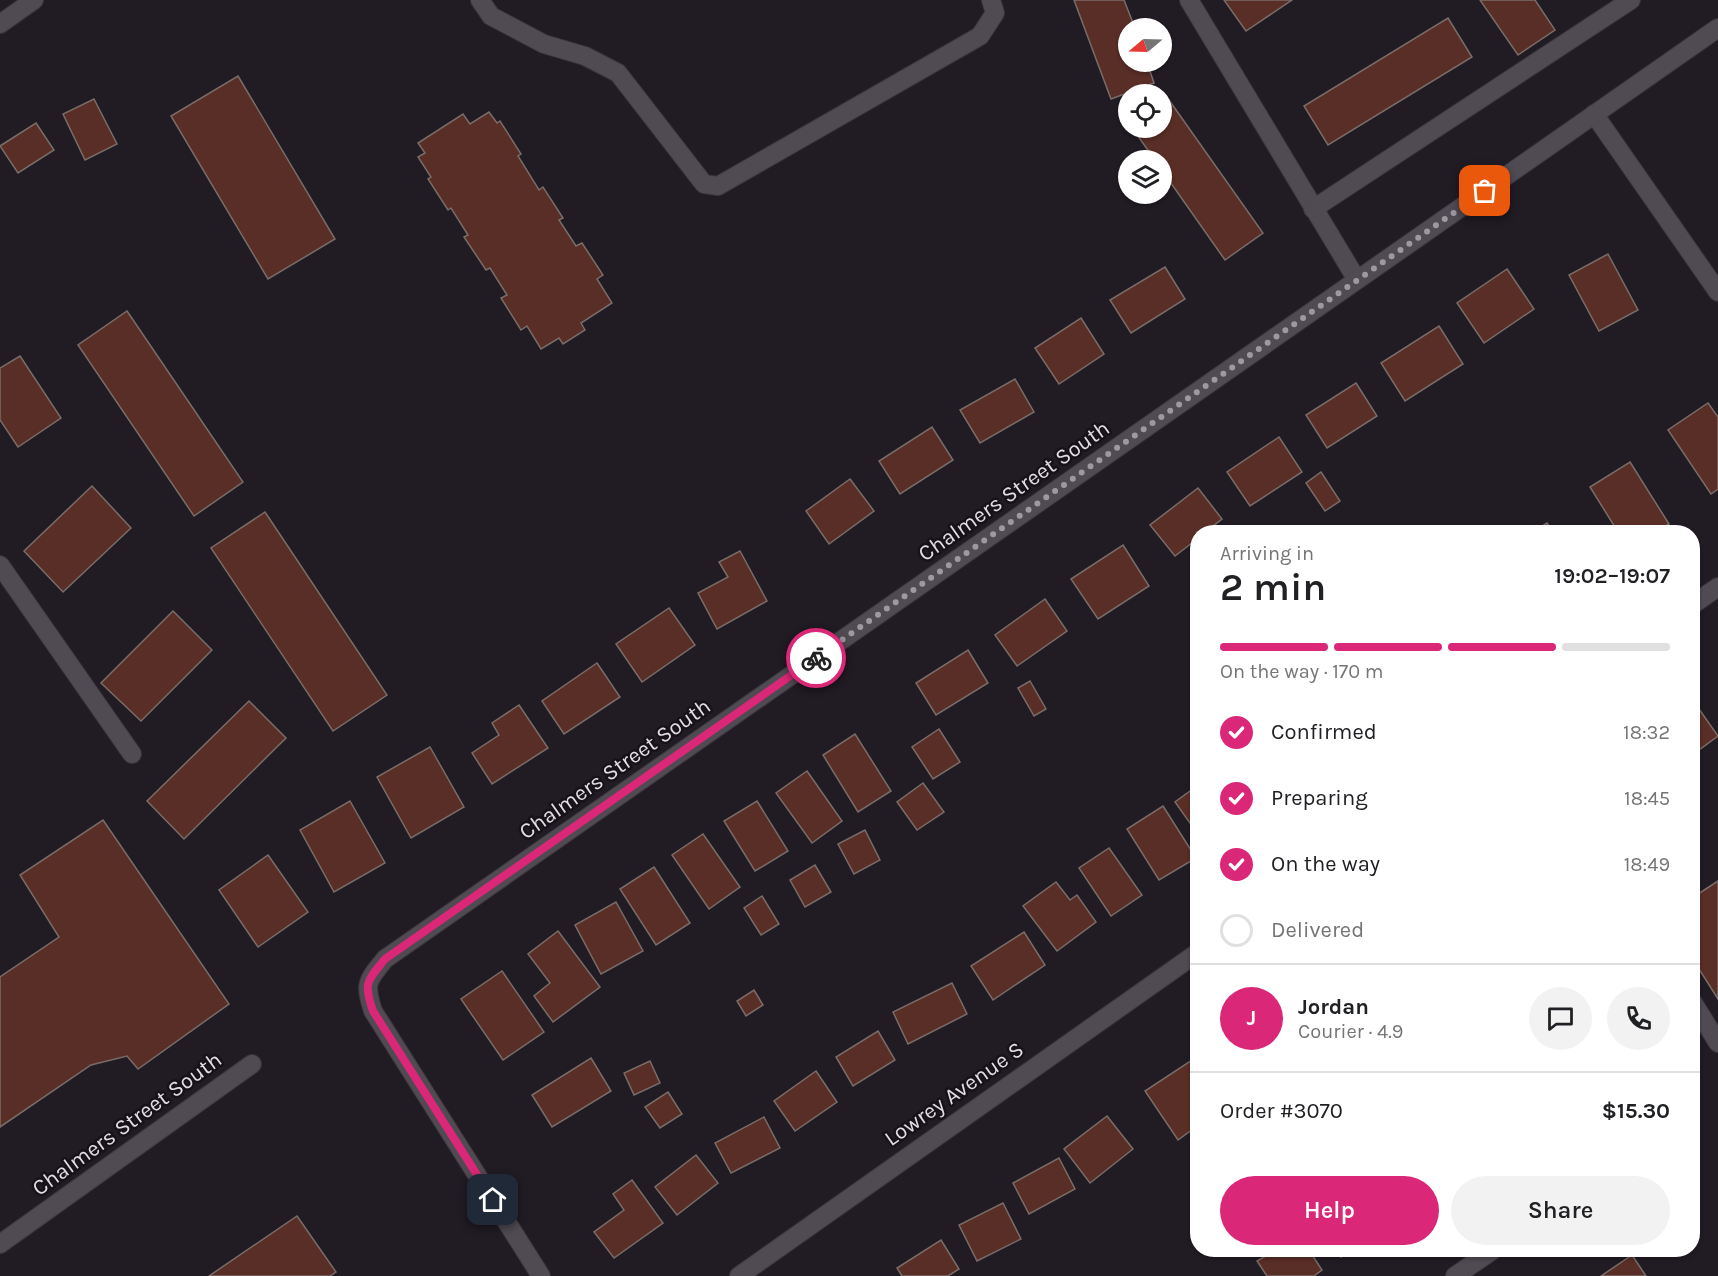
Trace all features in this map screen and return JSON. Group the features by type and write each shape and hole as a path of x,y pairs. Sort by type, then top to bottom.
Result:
{"street":[{"path":"6,13 34,0"},
{"path":"480,0 491,16 544,44 585,56 618,73 704,184 718,186 980,36 995,13 991,0"},
{"path":"1189,0 1357,280"},
{"path":"1313,209 1609,6 1631,0"},
{"name":"Chalmers Street South","path":"541,1276 373,1011 366,992 371,975 385,959 1718,28"},
{"path":"1594,114 1718,292"},
{"path":"0,565 132,754"},
{"path":"1700,599 1718,587"},
{"name":"Lowrey Avenue S","path":"739,1276 1190,958"},
{"path":"1700,1014 1718,1042"},
{"name":"Chalmers Street South","path":"0,1244 252,1064"},
{"path":"1455,1276 1483,1257"}],"building":[{"path":"1074,0 1124,0 1131,18 1118,18 1118,72 1150,72 1154,83 1118,84 1118,96 1111,99"},
{"path":"1224,0 1292,0 1246,31"},
{"path":"1480,0 1535,0 1555,30 1518,55"},
{"path":"1448,18 1472,57 1328,145 1304,106"},
{"path":"238,76 335,239 268,279 171,116"},
{"path":"94,99 117,144 85,160 63,114"},
{"path":"1172,104 1263,233 1225,260 1172,185 1172,150 1148,150 1139,138 1172,138"},
{"path":"489,112 497,123 500,121 521,154 518,156 539,190 543,187 563,218 559,220 576,246 582,243 603,275 597,279 612,303 581,323 585,330 563,344 559,338 541,349 527,326 521,330 501,298 507,295 490,268 486,270 464,237 468,235 451,208 448,210 428,179 431,177 418,157 425,153 418,143 463,114 470,124"},
{"path":"36,123 54,150 18,173 0,146"},
{"path":"1608,254 1638,310 1599,331 1569,275"},
{"path":"1165,267 1185,299 1131,333 1110,300"},
{"path":"1507,269 1534,309 1484,343 1457,303"},
{"path":"127,311 243,482 194,516 78,345"},
{"path":"1081,318 1104,354 1059,384 1035,348"},
{"path":"1439,326 1463,364 1405,401 1381,363"},
{"path":"20,356 61,418 18,447 0,420 0,368"},
{"path":"1015,379 1034,412 980,443 960,410"},
{"path":"1356,383 1377,416 1327,448 1306,415"},
{"path":"1708,403 1718,417 1718,489 1711,494 1668,430"},
{"path":"932,427 953,460 900,494 879,461"},
{"path":"1279,437 1302,472 1250,506 1227,472"},
{"path":"1630,462 1669,524 1614,525 1590,487"},
{"path":"1321,472 1340,501 1325,511 1306,483"},
{"path":"850,479 874,511 829,544 806,511"},
{"path":"92,486 131,528 63,592 24,551"},
{"path":"1198,488 1222,519 1214,525 1190,525 1190,544 1175,556 1150,525"},
{"path":"265,512 387,695 333,731 211,548"},
{"path":"1123,545 1149,586 1098,619 1071,579"},
{"path":"740,551 767,601 717,629 698,593 728,577 719,562"},
{"path":"1045,599 1067,631 1017,666 995,635"},
{"path":"669,608 695,645 642,682 616,644"},
{"path":"173,611 212,650 141,721 101,683"},
{"path":"968,650 988,683 936,715 916,683"},
{"path":"597,663 620,697 564,734 542,701"},
{"path":"1030,681 1046,709 1034,716 1018,688"},
{"path":"249,701 286,738 184,839 147,801"},
{"path":"519,705 548,748 492,784 472,753 499,735 492,723"},
{"path":"1700,710 1718,736 1700,749"},
{"path":"939,729 960,762 933,779 912,747"},
{"path":"855,734 891,791 858,812 823,755"},
{"path":"430,747 464,807 411,838 377,777"},
{"path":"807,771 842,821 812,843 776,793"},
{"path":"923,783 944,812 917,830 897,802"},
{"path":"1190,791 1190,823 1175,802"},
{"path":"350,801 385,863 334,892 300,830"},
{"path":"757,801 788,851 755,871 724,821"},
{"path":"1163,806 1190,849 1190,862 1159,880 1127,829"},
{"path":"103,820 229,1004 138,1069 127,1056 91,1065 0,1127 0,977 59,937 20,875"},
{"path":"865,830 880,860 854,874 838,844"},
{"path":"703,834 740,887 709,909 672,855"},
{"path":"1109,848 1142,895 1111,916 1079,868"},
{"path":"268,855 308,912 258,947 219,890"},
{"path":"815,865 831,892 805,907 790,880"},
{"path":"654,867 690,923 656,945 620,889"},
{"path":"1718,881 1718,999 1700,971 1700,893"},
{"path":"1056,882 1070,900 1077,895 1096,922 1057,951 1023,906"},
{"path":"762,896 779,924 761,935 744,908"},
{"path":"616,902 643,951 601,974 575,925"},
{"path":"558,931 600,987 553,1022 534,996 550,983 528,954"},
{"path":"1024,932 1045,965 993,1000 971,966"},
{"path":"502,971 544,1032 503,1060 461,999"},
{"path":"952,983 967,1014 908,1044 893,1012"},
{"path":"754,990 763,1005 746,1016 737,1001"},
{"path":"878,1031 895,1060 853,1086 836,1057"},
{"path":"591,1058 611,1091 552,1127 532,1095"},
{"path":"650,1061 660,1083 634,1095 624,1073"},
{"path":"1190,1061 1190,1131 1178,1140 1145,1091"},
{"path":"816,1071 837,1102 795,1131 774,1101"},
{"path":"668,1092 682,1114 660,1128 645,1107"},
{"path":"1107,1116 1133,1149 1090,1183 1064,1149"},
{"path":"764,1117 780,1148 731,1173 715,1143"},
{"path":"696,1155 718,1183 677,1215 655,1187"},
{"path":"1059,1158 1075,1189 1029,1214 1013,1183"},
{"path":"632,1180 663,1223 614,1258 594,1232 624,1210 613,1194"},
{"path":"1003,1203 1021,1239 977,1261 959,1225"},
{"path":"297,1216 336,1272 330,1276 209,1276"},
{"path":"941,1240 959,1269 948,1276 902,1276 897,1268"},
{"path":"1264,1257 1314,1257 1322,1270 1314,1276 1267,1276 1257,1261"},
{"path":"1629,1257 1633,1257 1646,1276 1601,1276"}],"way so far":[{"path":"816,658 1485,191"}],"route":[{"path":"493,1200 373,1011 366,992 371,975 385,959 816,658"}]}
